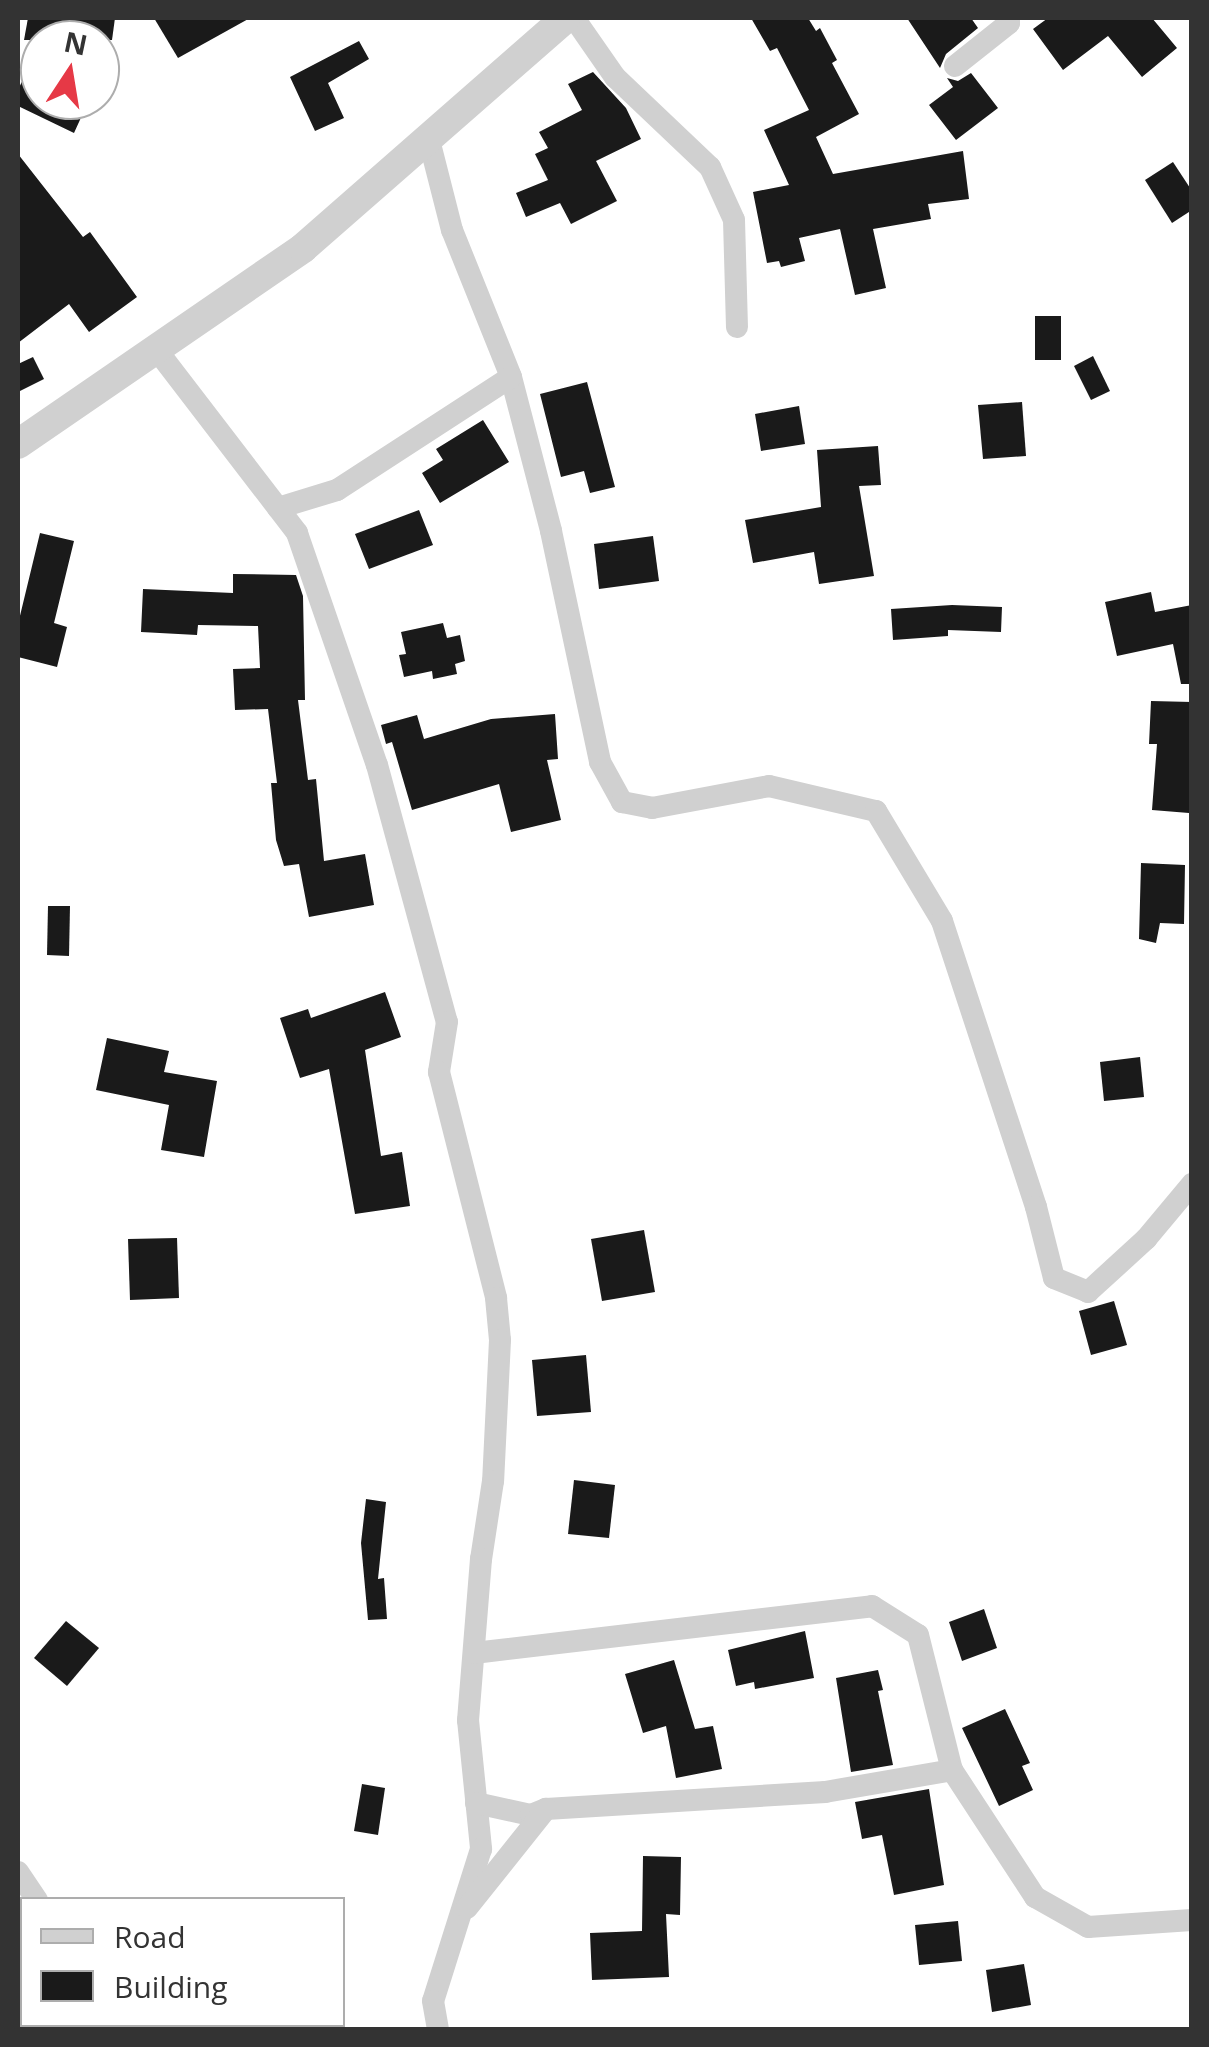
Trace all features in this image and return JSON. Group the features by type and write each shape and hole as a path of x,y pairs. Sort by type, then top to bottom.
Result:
{"street":[{"path":"955,66 1008,24 1009,18"},
{"path":"18,444 302,248 563,19 616,77 710,167 734,220 737,326"},
{"path":"428,136 452,230 511,377 551,532 600,762 622,802 652,808 769,786 876,811 942,921 1036,1207 1054,1278 1088,1292 1146,1239 1192,1184"},
{"path":"156,349 297,533 387,802 447,1022 440,1072 496,1298 500,1340 493,1481 468,1720 481,1848 433,2002 438,2030"},
{"path":"278,508 337,490 511,377"},
{"path":"474,1654 872,1606 918,1635 952,1770 1035,1897 1088,1927 1192,1920"},
{"path":"476,1803 531,1814 825,1792 952,1770"},
{"path":"459,1919 546,1810"},
{"path":"18,1872 36,1897"}],"building":[{"path":"28,18 115,18 115,20"},
{"path":"154,18 250,18 178,58"},
{"path":"751,18 808,18 816,31 820,28 837,60 832,63 859,114 816,137 833,174 963,151 969,199 928,204 931,219 873,229 886,288 855,295 840,229 799,238 805,261 781,267 779,261 767,263 753,192 789,185 764,130 809,110 777,48 770,51"},
{"path":"907,18 971,18 978,28 946,54 940,68"},
{"path":"1048,18 1152,18 1177,48 1142,77 1108,36 1063,70 1033,29"},
{"path":"359,41 369,59 328,83 344,118 315,131 290,77"},
{"path":"593,72 626,108 641,139 596,161 617,201 571,224 560,203 526,217 516,193 548,180 535,154 548,148 539,132 582,110 568,84"},
{"path":"971,73 998,108 956,140 929,105 953,87 947,78 958,81"},
{"path":"47,120 80,120 74,133"},
{"path":"18,154 83,237 90,232 137,297 89,332 69,304 18,343"},
{"path":"1173,162 1192,191 1192,210 1172,223 1145,180"},
{"path":"1035,316 1061,316 1061,360 1035,360"},
{"path":"1093,356 1110,391 1091,400 1074,366"},
{"path":"33,357 44,379 18,392 18,364"},
{"path":"587,382 615,487 590,493 584,471 561,477 540,394"},
{"path":"1022,402 1026,456 983,459 978,405"},
{"path":"799,406 805,444 761,451 755,414"},
{"path":"483,420 509,462 440,503 422,473 443,460 436,449"},
{"path":"878,446 881,485 859,486 874,576 819,584 814,552 753,563 745,520 821,507 817,450"},
{"path":"419,510 433,545 369,569 355,534"},
{"path":"40,533 74,541 54,623 67,627 57,667 18,657 18,624"},
{"path":"653,536 659,581 599,589 594,544"},
{"path":"233,574 296,575 303,596 305,700 298,700 308,780 316,779 324,861 365,854 374,905 309,917 299,864 284,866 276,840 271,783 277,783 268,709 235,710 233,669 260,668 258,626 198,625 197,635 141,632 143,589 233,593"},
{"path":"1151,592 1155,612 1192,605 1192,684 1181,684 1173,644 1117,656 1105,602"},
{"path":"1002,607 1001,632 948,630 948,636 893,640 891,609"},
{"path":"443,623 447,638 460,635 465,661 455,664 457,674 433,679 432,671 404,677 399,655 406,654 401,632"},
{"path":"1151,701 1192,702 1189,813 1152,810 1157,744 1149,744"},
{"path":"555,714 558,759 547,760 561,820 511,832 499,784 412,810 392,742 386,744 381,725 417,715 424,739 491,719"},
{"path":"1141,863 1185,865 1184,924 1160,923 1156,943 1139,939"},
{"path":"48,906 70,906 69,956 47,955"},
{"path":"385,992 401,1037 365,1050 381,1156 402,1152 410,1206 355,1214 329,1069 300,1078 280,1018 308,1009 311,1018"},
{"path":"107,1038 169,1051 164,1072 217,1081 204,1157 161,1150 169,1105 96,1090"},
{"path":"1140,1057 1144,1097 1104,1101 1100,1062"},
{"path":"644,1230 655,1292 602,1301 591,1239"},
{"path":"177,1238 179,1298 130,1300 128,1239"},
{"path":"1114,1301 1127,1345 1091,1355 1079,1311"},
{"path":"586,1355 591,1412 537,1416 532,1360"},
{"path":"574,1480 615,1485 609,1538 568,1534"},
{"path":"366,1499 386,1502 378,1579 384,1578 387,1619 368,1620 361,1543"},
{"path":"984,1609 997,1648 962,1661 949,1622"},
{"path":"66,1621 99,1648 67,1686 34,1658"},
{"path":"805,1631 814,1678 755,1689 754,1682 736,1686 728,1650"},
{"path":"674,1660 695,1729 713,1726 722,1769 676,1778 666,1726 643,1733 625,1674"},
{"path":"878,1670 883,1690 878,1691 893,1765 851,1772 836,1678"},
{"path":"1005,1709 1030,1763 1022,1766 1033,1790 999,1806 962,1728"},
{"path":"362,1784 385,1788 378,1835 354,1831"},
{"path":"929,1789 944,1885 894,1895 882,1835 862,1839 855,1802"},
{"path":"643,1856 681,1857 680,1915 666,1914 669,1977 592,1980 590,1933 642,1931"},
{"path":"958,1921 962,1961 919,1965 915,1925"},
{"path":"1024,1964 1031,2005 992,2012 986,1970"}]}
